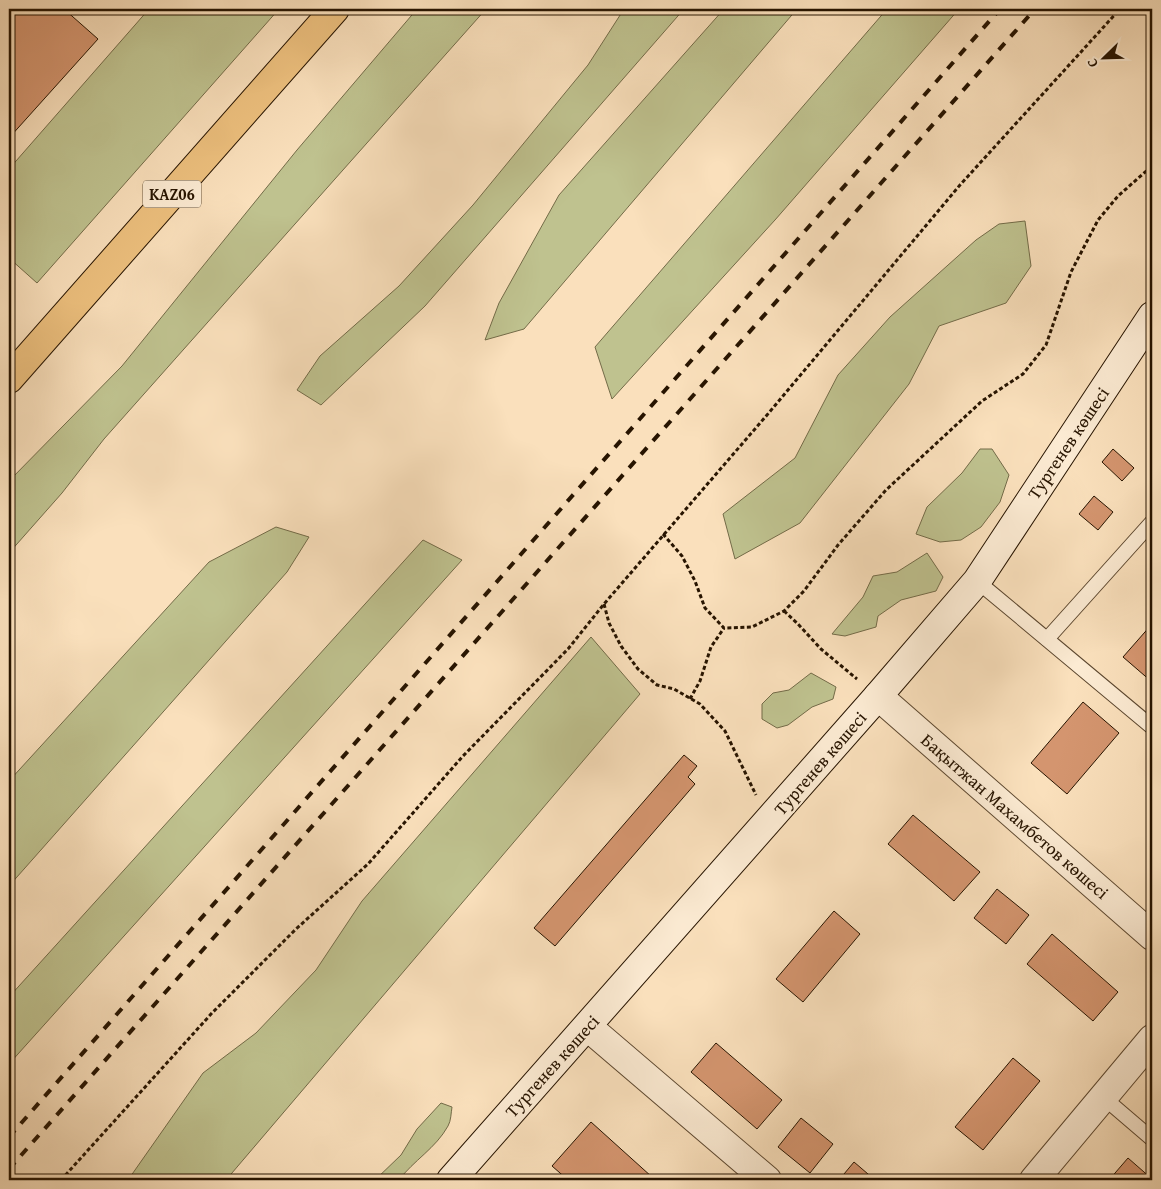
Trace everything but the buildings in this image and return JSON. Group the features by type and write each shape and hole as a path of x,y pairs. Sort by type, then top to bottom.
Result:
{"highway":[{"name":"KАZ06","path":"9,379 335,9"}],"main road":[{"name":"Тургенев көшесі","path":"451,1180 770,820 977,581 1152,316"},
{"name":"Бақытжан Махамбетов көшесі","path":"878,696 1152,936"},
{"path":"588,1027 767,1180"},
{"path":"1034,1180 1152,1038"}],"lane":[{"path":"1047,639 1152,522"},
{"path":"977,581 1152,727"},
{"path":"1103,1096 1152,1139"}],"path":[{"path":"61,1180 212,1012 296,929 368,864 463,756 568,649 663,534 767,415 960,185 1120,9"},
{"path":"1148,9 1152,19"},
{"path":"663,534 682,556 695,581 705,608 724,628 752,627 784,611 804,591 838,545 886,490 982,401 1023,374 1046,345 1071,272 1098,220 1118,196 1152,166"},
{"path":"604,604 609,623 621,646 638,669 657,685 674,689 700,704 725,731 738,761 770,820"},
{"path":"784,611 821,649 878,696"},
{"path":"690,699 700,681 711,647 724,628"}],"green space":[{"path":"149,9 279,9 37,283 9,258 9,169"},
{"path":"417,9 486,9 104,439 62,493 9,553 9,481 122,366 297,150"},
{"path":"624,9 684,9 425,306 321,405 297,390 320,356 399,286 473,205 588,65"},
{"path":"724,9 797,9 524,329 485,340 499,303 559,195"},
{"path":"887,9 959,9 775,220 612,399 595,347"},
{"path":"1025,221 1031,266 1006,303 939,326 909,384 800,523 735,559 723,514 795,458 838,375 890,317 976,240 999,224"},
{"path":"980,449 992,449 1009,475 1000,502 981,527 961,540 940,542 916,534 927,507 962,473"},
{"path":"276,527 309,537 287,572 9,886 9,781 209,562"},
{"path":"423,540 462,560 9,1064 9,997"},
{"path":"927,553 943,577 936,591 901,600 878,616 876,627 845,636 832,634 863,597 873,576 897,572"},
{"path":"591,637 640,694 226,1180 128,1180 203,1073 256,1033 316,970 362,901"},
{"path":"811,673 836,687 833,699 812,707 788,725 777,728 762,719 762,704 773,693 789,690"},
{"path":"441,1103 452,1107 449,1124 431,1148 399,1180 375,1180 401,1155 417,1129"}],"railway":[{"path":"9,1137 1000,9"},
{"path":"9,1169 1035,9"}]}
